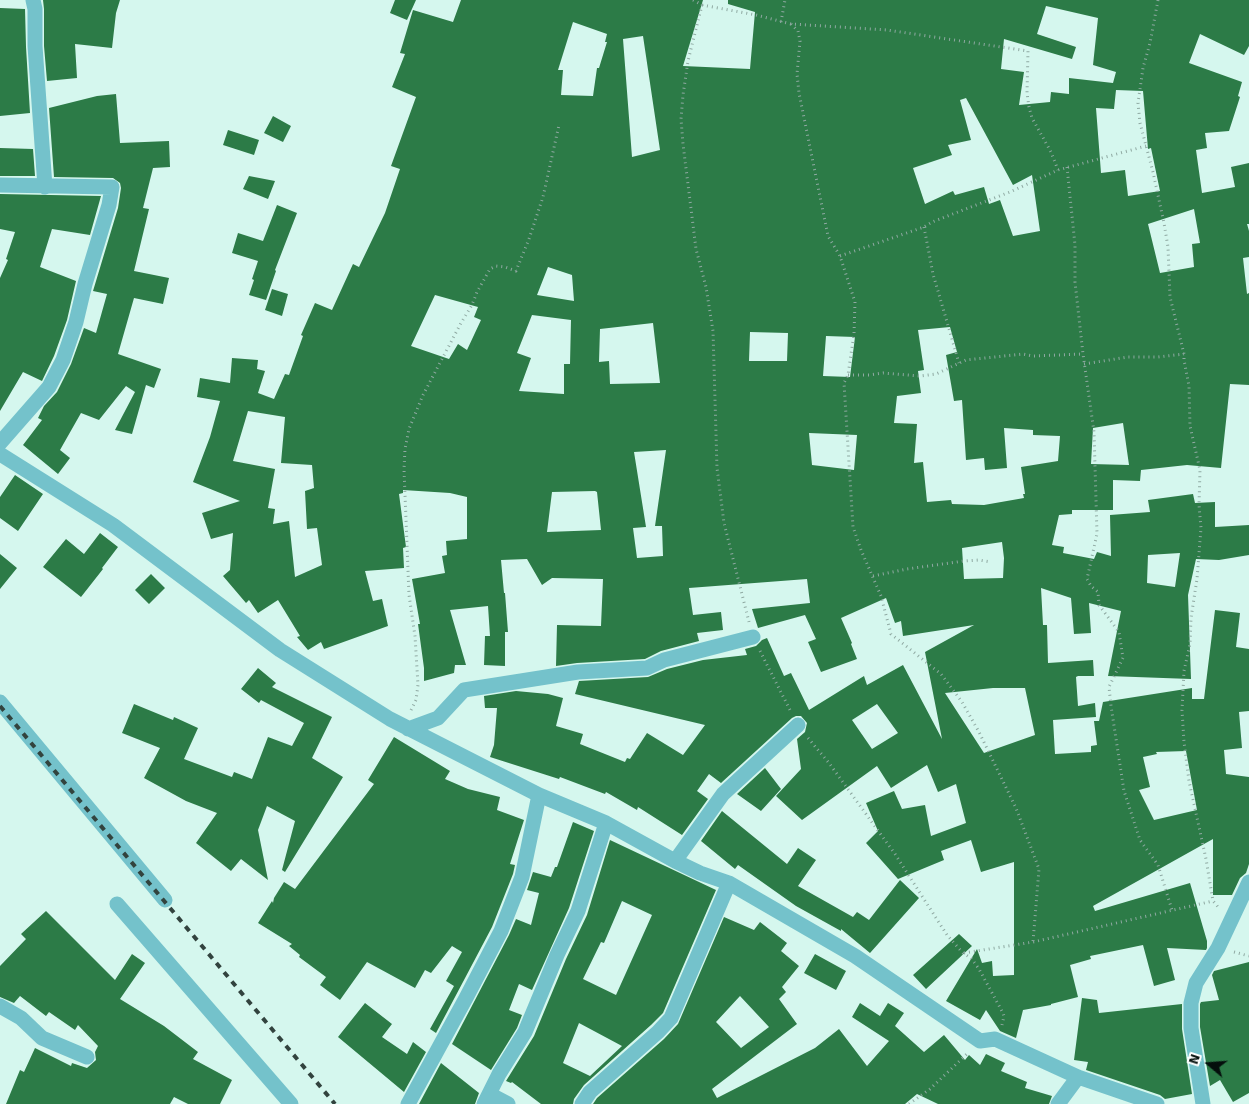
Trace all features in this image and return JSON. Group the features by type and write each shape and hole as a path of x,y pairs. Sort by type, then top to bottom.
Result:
{"street":[{"path":"33,0 45,187"},
{"path":"0,185 112,187 109,205 85,284 76,322 63,360 49,387 0,443"},
{"path":"0,454 113,525 280,650 390,719 539,795 606,823 675,861 700,873 729,883 855,956 988,1040 1078,1077 1157,1104"},
{"path":"408,729 438,718 464,690 578,672 647,668 664,660 753,637"},
{"path":"0,702 165,900"},
{"path":"675,861 723,794 798,725"},
{"path":"408,1104 501,931 522,877 539,795"},
{"path":"508,1104 487,1099 499,1074 525,1032 578,910 606,823"},
{"path":"1203,1104 1192,1028 1191,1003 1196,984 1218,948 1249,882"},
{"path":"582,1104 590,1092 658,1032 671,1018 729,883"},
{"path":"117,904 291,1104"},
{"path":"0,1006 21,1018 42,1038 87,1057"},
{"path":"1058,1104 1078,1077"}],"path":[{"path":"693,0 702,4 791,24 887,30 1028,51 1027,93 1029,107 1032,118 1052,152 1058,170"},
{"path":"781,22 785,0"},
{"path":"1158,0 1143,68 1138,103 1140,123 1168,247 1170,297 1184,354 1189,386 1190,426 1200,470 1199,505 1201,528 1190,644 1184,671 1182,710 1184,742 1189,781 1213,901 1231,918"},
{"path":"702,4 682,95 683,144 696,249 706,287 713,331 717,468 724,523 753,637 798,725 829,763 895,854 947,935 963,953 971,958 979,969 1003,1013 1003,1022 988,1040 930,1089 909,1104"},
{"path":"791,24 798,31 800,41 797,74 799,93 828,236 840,256 855,302 854,334 848,375 844,383 853,527 860,550 881,596 891,634 941,674 962,702 979,732 1016,808 1039,869 1033,942"},
{"path":"390,719 412,710 416,700 418,685 415,636 409,595 404,469 409,429 422,396 472,306 490,268 496,266 505,267 516,271 530,239 543,197 559,125"},
{"path":"840,256 924,226 1010,192 1058,170 1146,146"},
{"path":"1067,167 1075,245 1075,282 1094,432 1097,534 1087,579 1098,592 1099,605 1119,632 1123,658 1109,687 1124,791 1140,840 1158,865 1172,910"},
{"path":"924,226 933,274 959,363"},
{"path":"848,375 883,373 920,376 936,374 966,360 1023,354 1033,356 1083,354"},
{"path":"1084,364 1128,357 1158,357 1184,354"},
{"path":"873,576 964,561 979,560 991,562"},
{"path":"963,953 1033,942 1213,901"}],"building":[{"path":"43,0 120,0 116,13 112,48 75,44 77,78 47,81"},
{"path":"395,0 416,0 407,20 390,13"},
{"path":"461,0 703,0 683,66 750,69 755,12 728,4 728,0 1249,0 1249,46 1244,55 1200,34 1189,63 1242,82 1238,96 1240,97 1229,131 1205,133 1207,148 1196,150 1202,193 1235,187 1231,167 1249,163 1249,224 1247,224 1249,231 1249,257 1243,258 1247,294 1249,293 1249,385 1230,384 1221,468 1187,465 1141,470 1140,481 1113,480 1113,510 1072,510 1072,514 1059,515 1052,545 1064,547 1063,553 1094,559 1097,552 1111,556 1110,515 1150,512 1148,500 1193,494 1195,503 1215,502 1215,527 1249,525 1249,555 1219,560 1196,559 1188,595 1191,679 1108,676 1121,611 1089,603 1091,633 1074,634 1071,598 1041,588 1043,625 1047,625 1048,663 1093,660 1094,676 1076,677 1078,706 1095,703 1096,717 1053,720 1055,754 1091,752 1091,746 1097,745 1094,721 1099,721 1103,702 1192,688 1192,699 1204,699 1215,610 1240,613 1236,647 1249,649 1249,711 1239,712 1242,748 1224,750 1226,774 1249,777 1249,864 1246,873 1240,878 1232,895 1213,895 1213,839 1093,906 1095,911 1190,883 1207,941 1207,948 1206,950 1167,948 1175,980 1154,986 1143,945 1090,956 1091,959 1070,965 1078,997 1051,1005 1023,1010 1016,1038 1000,1031 986,1010 980,1020 946,1001 977,949 982,963 992,961 993,976 1014,975 1014,862 981,872 971,840 941,851 944,860 898,879 866,843 878,831 866,803 894,791 902,809 925,805 931,836 966,823 956,784 938,792 927,765 891,788 877,766 802,820 776,796 801,769 797,739 805,732 807,723 801,716 792,718 721,783 709,774 697,791 708,799 682,835 638,807 637,810 606,792 605,794 560,777 559,779 490,757 494,745 497,708 485,708 484,696 516,691 548,694 563,698 556,726 583,734 580,744 625,762 627,758 630,759 647,733 683,755 705,725 575,694 579,681 648,677 667,669 703,660 747,655 745,649 756,646 767,638 784,676 791,673 809,710 864,676 867,685 903,665 942,739 925,652 974,625 903,636 901,621 895,623 886,598 841,618 857,659 821,672 808,642 816,639 805,615 758,628 752,609 810,603 807,579 689,588 693,615 721,612 723,630 697,633 699,641 661,651 645,659 556,666 557,625 601,626 603,579 552,578 542,585 527,559 501,560 508,632 505,632 505,666 484,665 485,636 490,636 488,606 450,610 466,665 455,665 454,673 424,681 418,624 420,624 412,579 445,573 442,556 447,555 446,541 467,539 467,497 450,493 403,490 403,493 399,494 406,547 403,548 404,568 365,571 373,601 382,599 388,626 324,649 321,642 308,650 297,637 300,636 278,600 258,613 249,600 246,603 223,576 230,570 233,533 211,539 202,513 240,501 193,482 210,437 220,401 197,397 200,378 230,383 232,358 258,360 257,369 265,371 258,393 274,399 285,374 289,375 303,336 301,335 315,303 332,310 353,264 359,267 385,213 400,169 391,166 416,97 392,87 405,54 400,53 413,10 453,22","holes":["1046,6 1098,18 1093,65 1116,72 1113,83 1069,78 1069,94 1051,92 1050,102 1019,105 1024,72 1001,69 1004,39 1072,59 1076,47 1037,34","573,22 607,34 605,42 607,42 599,68 597,68 593,96 561,95 563,70 558,70","643,36 660,150 632,157 623,39","1116,90 1143,91 1148,149 1151,148 1160,191 1128,196 1125,170 1101,173 1096,108 1114,109","966,98 1013,185 1032,175 1040,231 1013,236 1000,200 989,204 984,187 955,195 953,191 925,204 913,168 952,155 948,145 971,140 960,100","1194,209 1200,243 1192,244 1194,267 1160,273 1148,224","548,267 572,275 574,301 537,295","435,295 478,307 474,317 481,320 467,350 458,344 449,359 411,346","532,315 571,320 570,364 564,364 564,394 519,391 531,358 517,353","653,323 660,383 610,384 609,361 599,362 600,329","950,327 957,352 946,355 954,401 962,400 966,460 984,458 985,470 1007,468 1004,428 1033,430 1033,435 1060,436 1058,461 1021,467 1024,498 984,505 952,504 951,500 927,502 923,462 914,463 917,424 894,423 897,396 921,393 918,371 924,370 918,330","750,332 788,333 787,361 749,361","826,336 855,337 850,377 823,376","248,411 285,417 281,463 312,465 314,488 305,491 307,529 317,528 322,565 295,577 289,521 273,524 275,509 268,508 275,469 233,461","1123,423 1129,465 1091,464 1093,428","809,433 857,435 854,470 812,465","666,450 655,526 662,526 663,556 637,558 633,528 646,527 634,452","552,492 597,492 601,530 547,532","1002,542 1004,558 1003,578 964,579 962,548","1180,553 1175,587 1147,583 1148,555","993,688 1025,688 1035,735 984,753 945,693","877,704 898,733 872,749 852,720","1186,751 1197,810 1154,820 1139,790 1150,787 1143,757 1157,754 1156,752"]},
{"path":"0,8 25,9 30,113 0,116"},
{"path":"116,94 120,143 169,141 170,167 153,168 143,208 149,209 134,271 169,278 163,304 134,298 118,354 161,369 154,388 146,385 132,434 115,430 135,392 126,386 99,420 81,413 60,450 70,458 58,474 23,445 42,420 38,418 44,406 57,392 71,364 84,328 96,333 107,294 93,291 118,208 121,188 120,183 113,178 54,177 49,108 97,96"},
{"path":"273,116 291,126 283,142 264,133"},
{"path":"228,130 259,140 254,155 223,145"},
{"path":"0,148 33,149 35,176 0,176"},
{"path":"249,176 275,181 268,199 243,189"},
{"path":"0,194 101,196 90,235 52,229 40,267 76,281 67,320 54,356 42,381 23,372 0,411 0,278 8,260 6,259 15,232 0,229"},
{"path":"277,205 297,213 275,270 266,300 249,295 258,261 232,253 238,233 263,241"},
{"path":"272,289 288,294 282,316 265,310"},
{"path":"15,475 43,494 18,531 0,518 0,497"},
{"path":"100,533 118,547 81,597 43,567 66,539 84,554"},
{"path":"0,554 17,568 0,589"},
{"path":"151,574 165,588 149,604 135,590"},
{"path":"258,668 276,683 272,687 332,717 312,758 343,777 285,872 282,870 295,821 267,806 258,830 268,880 241,859 231,871 196,843 217,813 186,801 144,778 160,748 122,733 134,704 173,720 174,717 198,728 184,759 232,777 234,772 252,779 268,737 292,746 304,723 261,700 259,703 241,689"},
{"path":"394,737 450,771 445,779 468,789 500,797 497,810 524,820 510,864 515,865 513,874 492,927 436,1033 430,1029 454,986 446,981 462,952 452,946 431,973 425,970 415,988 367,962 340,1000 320,985 326,977 299,957 300,955 289,946 292,944 258,923 272,901 273,903 284,882 295,889 374,784 368,780"},
{"path":"765,768 781,789 761,811 737,794"},
{"path":"722,811 787,864 798,848 816,860 798,886 853,917 857,912 869,920 900,880 919,898 870,953 841,929 841,931 796,906 738,865 735,869 701,841"},
{"path":"573,822 594,831 569,908 532,990 519,984 509,1010 522,1015 517,1028 491,1070 452,1044 516,919 531,925 539,893 527,890 533,872 551,877 555,867 557,867"},
{"path":"610,840 716,890 663,1013 584,1085 574,1099 573,1104 541,1104 512,1082 506,1081 534,1036 566,959 587,915","holes":["622,901 652,915 616,995 583,979 601,942 604,943","579,1023 622,1046 590,1076 563,1063"]},
{"path":"46,911 115,980 132,954 145,963 120,999 164,1026 198,1052 193,1059 232,1080 220,1104 188,1104 174,1097 170,1104 6,1104 20,1070 24,1072 35,1048 71,1066 72,1063 87,1068 96,1060 95,1052 98,1046 78,1025 75,1030 49,1012 46,1016 20,996 14,1003 0,997 0,966 26,939 21,934"},
{"path":"724,917 754,930 760,922 787,943 781,951 799,966 782,987 786,992 779,999 797,1024 712,1089 717,1098 815,1048 839,1029 867,1066 889,1041 852,1017 860,1003 880,1016 888,1003 904,1013 895,1026 924,1052 944,1035 965,1060 969,1055 980,1065 986,1054 1005,1063 1001,1071 1027,1082 1025,1088 1052,1096 1049,1104 938,1104 917,1094 905,1104 593,1104 597,1098 664,1039 678,1024","holes":["740,996 769,1027 741,1048 716,1022"]},
{"path":"959,934 972,946 926,989 913,975"},
{"path":"815,954 846,971 836,990 804,973"},
{"path":"1249,962 1249,1093 1233,1102 1220,1080 1210,1086 1200,1027 1200,1004 1201,1002 1219,1000 1212,975 1214,971"},
{"path":"1082,998 1097,1000 1099,1013 1182,1004 1182,1029 1192,1094 1165,1099 1160,1095 1086,1070 1088,1062 1074,1060"},
{"path":"365,1003 392,1024 382,1037 407,1054 413,1042 426,1052 404,1092 338,1037"},
{"path":"441,1063 479,1093 475,1104 419,1104"}],"railway":[{"path":"0,706 335,1104"}]}
